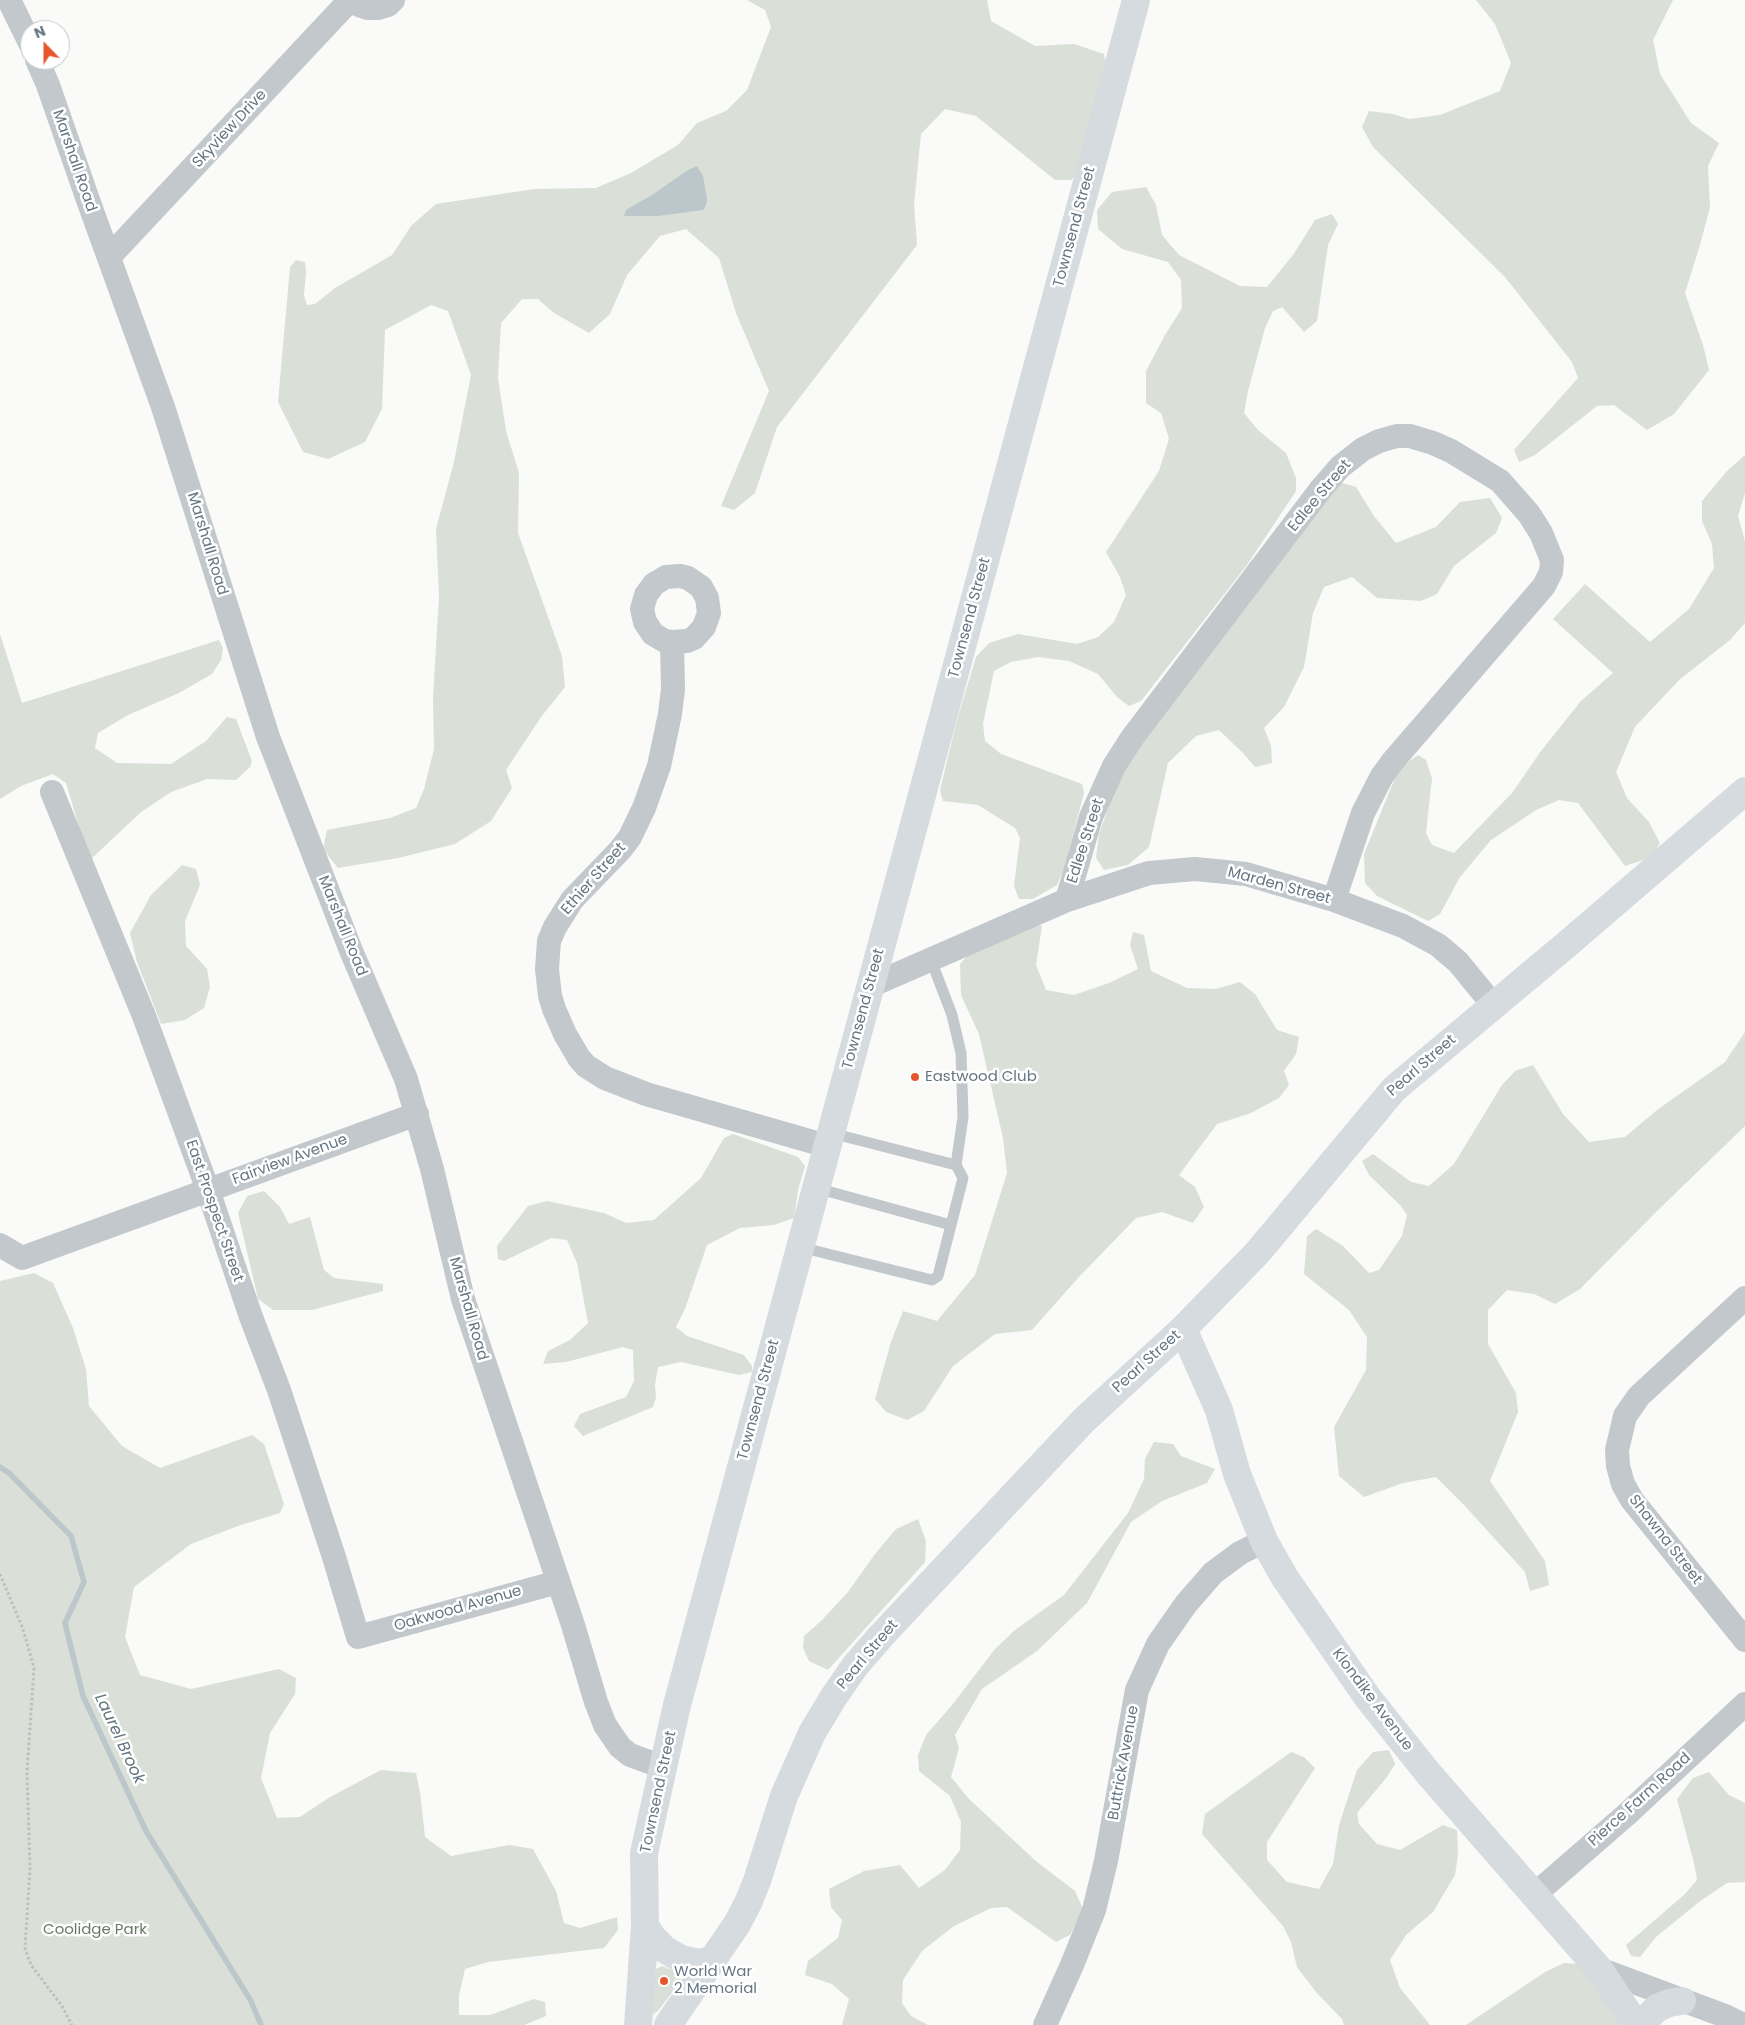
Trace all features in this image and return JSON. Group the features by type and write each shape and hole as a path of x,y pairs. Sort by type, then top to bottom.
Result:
{"street":[{"path":"9,0 20,23"},
{"name":"Skyview Drive","path":"109,257 351,0 368,8 378,8 393,0"},
{"name":"Townsend Street","path":"638,2025 645,1926 644,1853 677,1705 1136,0"},
{"name":"Marshall Road","path":"42,70 169,424 268,737 352,953 406,1079 417,1114 463,1299 605,1725 620,1747 630,1756 663,1767"},
{"name":"Edlee Street","path":"1067,900 1091,817 1114,766 1132,738 1340,467 1363,448 1380,440 1396,436 1410,436 1433,442 1451,451 1488,472 1510,491 1528,514 1549,550 1552,560 1551,572 1544,586 1382,776 1363,813 1334,900"},
{"name":"Ethier Street","path":"672,642 670,714 658,766 644,808 630,837 621,849 572,900 555,927 549,941 547,955 548,982 558,1022 578,1058 586,1066 605,1078 646,1094 829,1139"},
{"name":"Pearl Street","path":"668,2025 737,1924 748,1903 797,1766 833,1698 855,1666 881,1636 1084,1420 1183,1329 1258,1252 1394,1089 1745,791"},
{"name":"East Prospect Street","path":"52,792 144,1016 208,1190 251,1317 282,1400 334,1557 358,1637"},
{"name":"Marden Street","path":"870,986 1067,900 1149,873 1195,869 1246,874 1334,900 1403,926 1438,945 1458,962 1494,1006"},
{"name":"Fairview Avenue","path":"0,1245 22,1258 417,1114"},
{"name":"Shawna Street","path":"1745,1298 1639,1396 1625,1416 1617,1450 1618,1466 1623,1484 1632,1500 1745,1640"},
{"name":"Klondike Avenue","path":"1183,1329 1218,1410 1238,1474 1264,1541 1285,1578 1368,1698 1428,1773 1599,1969 1636,2025"},
{"name":"Buttrick Avenue","path":"1045,2025 1094,1910 1106,1861 1137,1690 1158,1644 1186,1604 1213,1573 1240,1553 1264,1541"},
{"name":"Oakwood Avenue","path":"358,1637 558,1582"},
{"name":"Pierce Farm Road","path":"1534,1894 1626,1815 1745,1704"},
{"path":"645,1926 664,1949 681,1959 698,1963 714,1959"},
{"path":"1599,1969 1725,2016 1742,2025"},
{"path":"1640,2025 1657,2008 1669,2003 1682,2001"}],"lane":[{"path":"800,1247 932,1280 938,1276 963,1178 956,1165 963,1117 961,1053 952,1015 931,960"},
{"path":"829,1139 956,1165"},
{"path":"816,1188 951,1225"}],"path":[{"path":"0,1574 23,1630 34,1668 27,1772 30,1869 25,1948 31,1965 62,2006 72,2025"}],"green space":[{"path":"747,0 987,0 991,21 1035,46 1074,44 1104,54 1107,72 1079,172 1071,180 1055,180 976,116 945,109 921,134 914,205 917,245 777,427 755,493 734,510 721,506 769,391 736,313 719,258 686,229 660,236 627,275 610,314 589,333 554,313 538,299 522,299 501,323 498,378 506,431 519,473 518,533 562,656 565,687 541,717 506,770 512,788 491,821 455,844 398,858 338,868 323,849 327,830 390,818 416,808 424,789 434,749 433,698 439,596 436,529 454,462 471,375 448,311 431,305 385,330 382,409 365,442 328,459 303,452 278,402 290,267 296,260 305,262 304,295 307,305 315,304 335,288 392,255 411,226 436,204 534,189 596,188 631,173 678,145 697,123 726,111 747,90 771,27 765,10"},
{"path":"1476,0 1673,0 1653,40 1660,74 1691,123 1719,143 1708,166 1710,207 1685,293 1703,345 1709,370 1674,414 1647,430 1614,405 1597,406 1535,455 1519,462 1514,450 1578,378 1572,362 1505,277 1373,147 1362,127 1369,111 1393,114 1409,119 1440,115 1500,91 1511,63 1495,24"},
{"path":"1146,187 1156,205 1162,235 1179,255 1240,286 1267,287 1293,255 1315,220 1332,214 1338,224 1328,245 1317,321 1304,332 1282,307 1273,311 1265,328 1244,413 1258,430 1286,453 1296,478 1296,491 1247,565 1141,701 1129,706 1117,697 1098,674 1069,661 1038,657 1011,662 994,671 983,724 985,741 1001,754 1082,784 1084,793 1064,869 1057,885 1033,899 1019,899 1014,886 1020,838 1015,828 978,805 943,801 940,790 957,720 976,657 989,643 1018,634 1077,644 1098,637 1114,622 1126,595 1120,577 1106,552 1159,471 1169,439 1161,413 1146,403 1146,371 1182,308 1181,280 1168,262 1122,249 1098,229 1097,210 1112,192"},
{"path":"1745,455 1745,493 1738,516 1745,541 1745,623 1730,640 1679,680 1635,727 1616,772 1627,798 1649,822 1660,843 1650,858 1625,866 1578,803 1559,800 1536,810 1491,840 1460,877 1440,914 1428,921 1377,896 1365,883 1364,854 1399,768 1418,755 1426,760 1432,778 1426,833 1432,845 1454,853 1512,793 1541,751 1581,701 1613,673 1553,619 1585,584 1650,642 1689,609 1714,568 1712,544 1702,521 1702,501 1726,472"},
{"path":"1339,482 1356,487 1374,516 1396,543 1436,527 1460,502 1490,498 1502,518 1496,533 1454,566 1437,594 1421,601 1377,598 1352,577 1324,587 1313,613 1304,667 1284,707 1264,728 1271,746 1272,763 1255,767 1219,730 1196,736 1168,763 1149,847 1128,865 1104,870 1096,858 1099,834 1121,772"},
{"path":"0,634 22,703 219,640 223,648 221,660 212,674 179,693 128,715 98,733 95,748 117,763 171,764 206,741 227,717 236,719 252,761 250,767 236,780 207,779 171,792 141,812 89,861 66,783 53,774 21,786 0,799"},
{"path":"182,865 196,869 200,885 185,921 186,946 207,969 210,987 204,1008 185,1020 161,1024 137,962 130,933 151,895"},
{"path":"1030,923 1042,926 1036,965 1046,990 1074,995 1109,983 1138,969 1130,945 1133,932 1144,935 1151,971 1187,988 1216,989 1240,982 1255,994 1277,1030 1299,1037 1296,1054 1284,1071 1289,1085 1279,1098 1251,1113 1217,1124 1179,1175 1195,1187 1204,1207 1193,1223 1162,1212 1136,1218 1078,1278 1032,1330 995,1334 953,1366 924,1411 907,1420 886,1412 875,1399 891,1342 903,1311 937,1321 975,1275 1007,1173 1003,1138 979,1034 961,995 960,964 975,947"},
{"path":"1745,1032 1745,1126 1580,1289 1555,1304 1534,1294 1507,1290 1488,1310 1488,1344 1516,1393 1518,1412 1490,1481 1545,1561 1549,1585 1530,1591 1525,1572 1436,1477 1403,1483 1364,1497 1339,1476 1334,1427 1366,1370 1367,1337 1349,1310 1304,1274 1307,1236 1316,1229 1343,1246 1369,1273 1379,1270 1402,1236 1407,1215 1400,1205 1369,1175 1362,1161 1373,1154 1411,1182 1429,1186 1454,1164 1502,1085 1515,1071 1533,1065 1563,1114 1589,1142 1625,1137 1657,1110 1725,1062"},
{"path":"733,1134 798,1157 805,1166 798,1190 794,1218 774,1225 740,1228 707,1245 685,1309 676,1327 687,1336 744,1355 752,1366 752,1372 739,1375 681,1362 658,1367 655,1385 656,1398 653,1407 583,1436 574,1426 580,1414 626,1397 634,1381 633,1350 623,1347 566,1362 543,1364 548,1351 570,1340 588,1323 577,1263 567,1240 551,1238 504,1261 498,1259 497,1246 528,1206 547,1201 604,1213 626,1223 654,1220 701,1178 724,1138"},
{"path":"264,1191 280,1207 289,1224 310,1217 324,1270 334,1278 383,1284 383,1291 312,1310 273,1310 258,1299 238,1213 247,1196"},
{"name":"Coolidge Park","path":"34,1273 53,1283 73,1328 86,1369 89,1406 122,1446 160,1468 252,1435 264,1444 284,1504 280,1513 238,1526 191,1544 134,1587 125,1637 140,1675 191,1689 279,1669 296,1678 295,1694 270,1733 261,1778 277,1818 300,1817 330,1797 381,1770 416,1773 425,1837 451,1856 509,1845 533,1849 556,1891 564,1923 580,1928 617,1917 618,1930 604,1948 488,1962 465,1969 459,1995 459,2015 490,2015 534,1999 545,2002 546,2016 524,2025 0,2025 0,1281"},
{"path":"1154,1442 1173,1444 1181,1456 1215,1469 1207,1483 1162,1501 1131,1522 1087,1603 1037,1651 982,1689 955,1735 959,1748 951,1777 969,1799 1037,1862 1075,1891 1083,1909 1070,1935 1056,1942 1007,1907 991,1908 954,1926 922,1951 903,1980 902,2003 911,2016 928,2025 842,2025 849,1999 832,1984 805,1975 808,1961 838,1938 842,1920 831,1907 829,1889 864,1871 900,1865 919,1888 945,1870 960,1850 961,1822 950,1796 919,1771 918,1755 926,1735 952,1705 995,1649 1015,1630 1064,1595 1128,1513 1144,1479 1145,1459"},
{"path":"918,1519 926,1541 925,1562 828,1670 809,1661 803,1648 804,1636 848,1592 875,1554 896,1529"},
{"path":"1389,1750 1395,1764 1387,1777 1357,1813 1359,1824 1377,1844 1400,1850 1443,1825 1457,1830 1458,1855 1455,1875 1433,1912 1406,1935 1390,1960 1400,1988 1430,2025 1344,2025 1342,2019 1316,1992 1297,1967 1291,1942 1283,1926 1202,1834 1205,1814 1291,1752 1304,1757 1315,1768 1267,1842 1267,1860 1287,1882 1319,1889 1333,1864 1339,1825 1357,1770 1373,1752"},
{"path":"1709,1772 1729,1795 1745,1803 1745,1882 1727,1883 1699,1902 1656,1937 1640,1957 1631,1956 1626,1945 1685,1894 1697,1880 1677,1799 1693,1778"},
{"path":"1564,1963 1581,1964 1621,2025 1466,2025 1545,1972"},
{"path":"662,1966 679,1973 681,1981 658,2011 653,2014 651,2013 656,1969"}],"shaded area":[{"path":"697,166 703,176 707,199 703,210 658,216 624,216 626,210"}],"waterway":[{"name":"Laurel Brook","path":"0,1467 9,1473 71,1536 84,1582 65,1623 83,1696 146,1831 251,2001 261,2025"}],"place":[{"name":"Eastwood Club","path":"915,1077"},
{"name":"World War 2 Memorial","path":"664,1981"}]}
